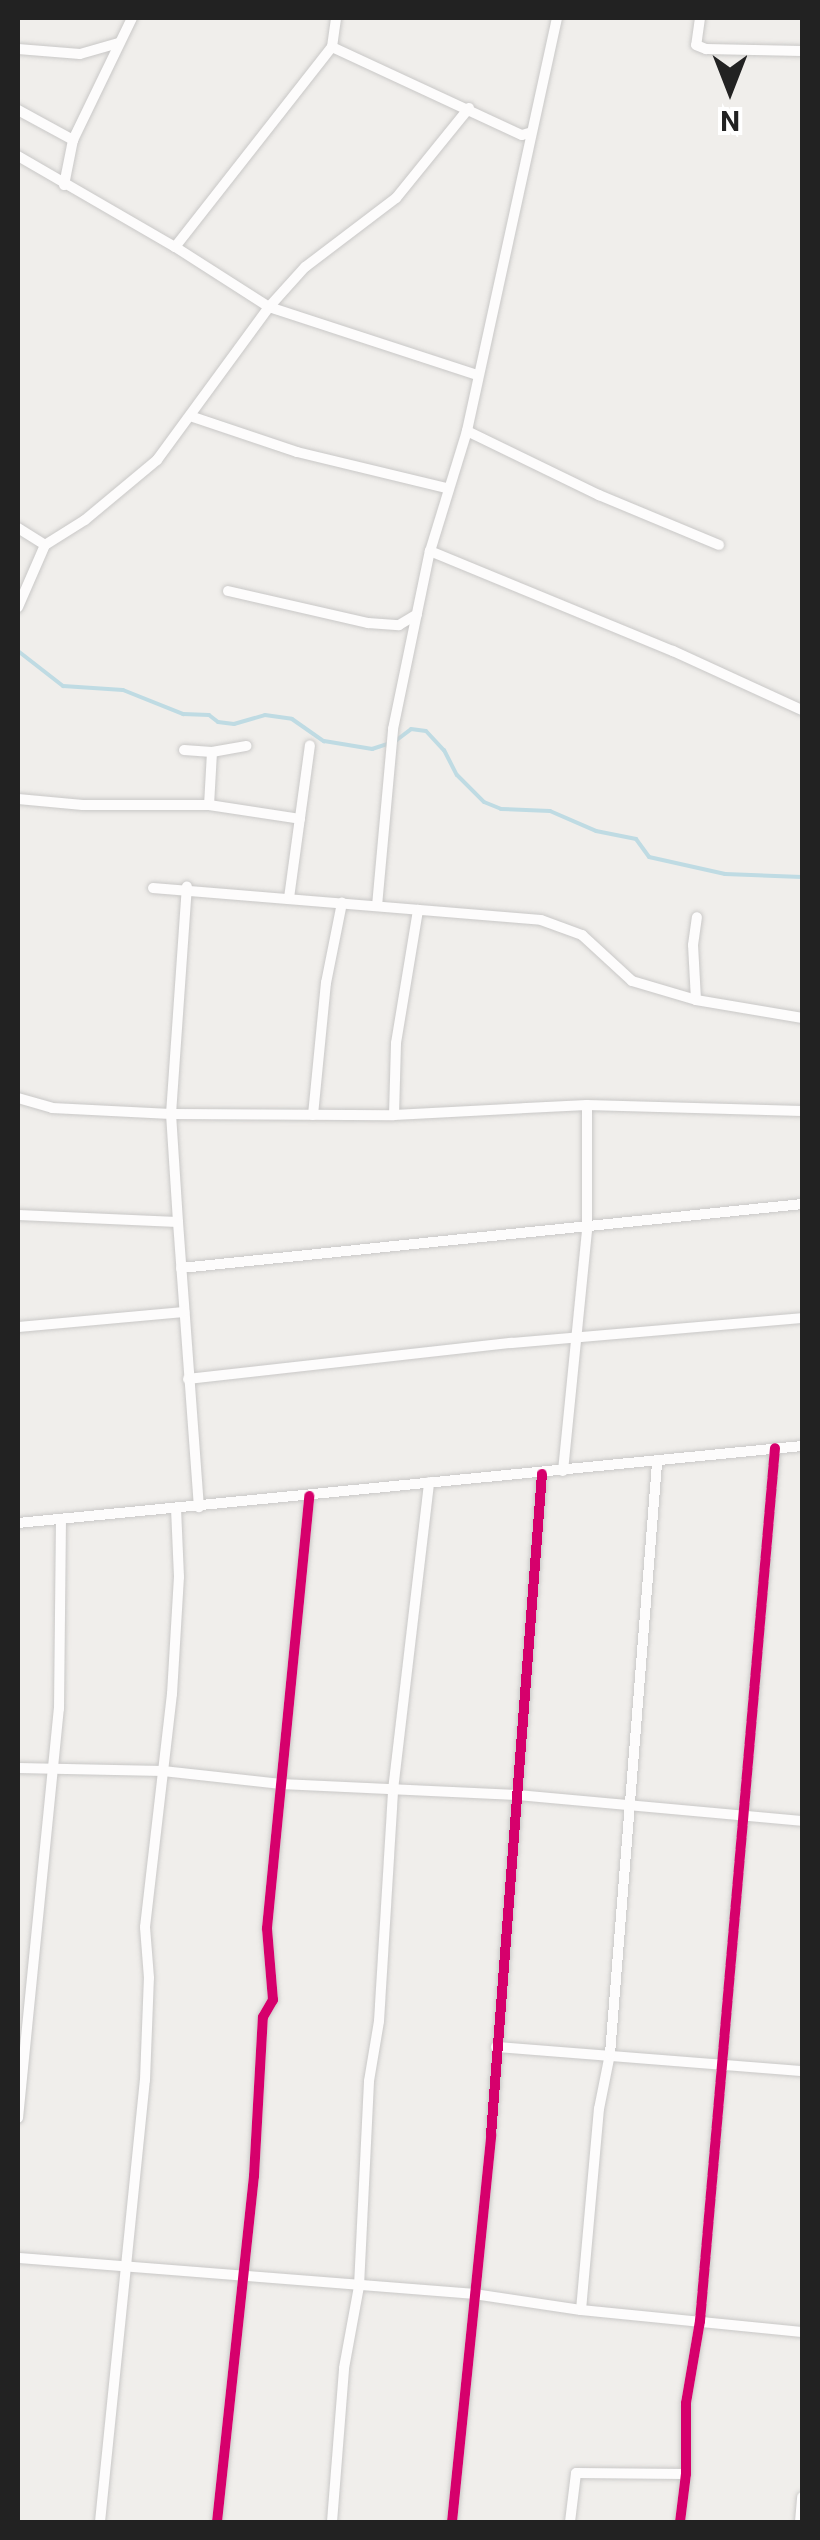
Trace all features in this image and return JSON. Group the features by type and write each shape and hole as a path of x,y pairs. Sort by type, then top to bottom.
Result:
{"street":[{"path":"64,185 73,140 132,18"},
{"path":"175,247 332,48 336,18"},
{"path":"378,906 392,729 446,488 467,431 557,18"},
{"path":"700,18 696,45 706,50 802,51"},
{"path":"18,49 80,54 118,43"},
{"path":"332,48 522,135 529,133"},
{"path":"18,607 45,545 124,490 157,460 269,307 305,266 396,198 469,108"},
{"path":"18,110 73,140"},
{"path":"18,156 269,307 477,374"},
{"path":"190,416 297,452 446,488"},
{"path":"467,431 599,495 719,544"},
{"path":"18,528 45,545"},
{"path":"430,552 674,651 802,710"},
{"path":"228,591 368,623 399,624 417,614"},
{"path":"289,898 310,744"},
{"path":"184,750 212,752 246,746"},
{"path":"209,805 212,752"},
{"path":"18,799 83,805 209,805 300,819"},
{"path":"187,887 171,1114 199,1507"},
{"path":"153,888 187,887 541,920 582,935 632,981 696,1000 802,1018"},
{"path":"313,1115 326,982 342,902"},
{"path":"394,1115 396,1043 418,910"},
{"path":"696,1000 693,944 698,917"},
{"path":"18,1098 52,1108 171,1114 394,1115 587,1105 802,1111"},
{"path":"563,1471 586,1229 587,1105"},
{"path":"181,1268 802,1204"},
{"path":"18,1215 106,1222 178,1222"},
{"path":"18,1327 184,1312"},
{"path":"188,1378 574,1336 802,1318"},
{"path":"18,1522 802,1446"},
{"path":"680,2522 686,2474 686,2403 700,2322 775,1448"},
{"path":"581,2310 599,2109 610,2054 656,1463"},
{"path":"452,2522 496,2046 542,1474"},
{"path":"332,2522 344,2368 358,2286 369,2081 379,2021 394,1790 429,1482"},
{"path":"218,2522 244,2277 263,2017 273,2000 267,1928 310,1496"},
{"path":"100,2522 145,2080 149,1978 145,1928 164,1771 179,1576 176,1509"},
{"path":"18,2118 54,1766 61,1519"},
{"path":"18,1768 164,1771 282,1784 632,1804 802,1821"},
{"path":"496,2046 802,2071"},
{"path":"18,2258 474,2294 581,2310 802,2332"},
{"path":"570,2522 576,2472 686,2474"},
{"path":"800,2522 802,2497"}],"waterway":[{"path":"18,651 63,686 123,690 183,714 209,715 218,722 234,724 265,715 292,719 324,741 372,749 394,742 411,729 426,731 444,750 457,775 484,802 501,809 550,811 596,831 636,839 649,857 725,874 802,877"}],"cycle path":[{"path":"680,2522 686,2474 686,2403 700,2321 775,1448"},
{"path":"452,2522 491,2135 542,1474"},
{"path":"217,2522 254,2176 263,2017 273,2000 267,1928 309,1496"}]}
